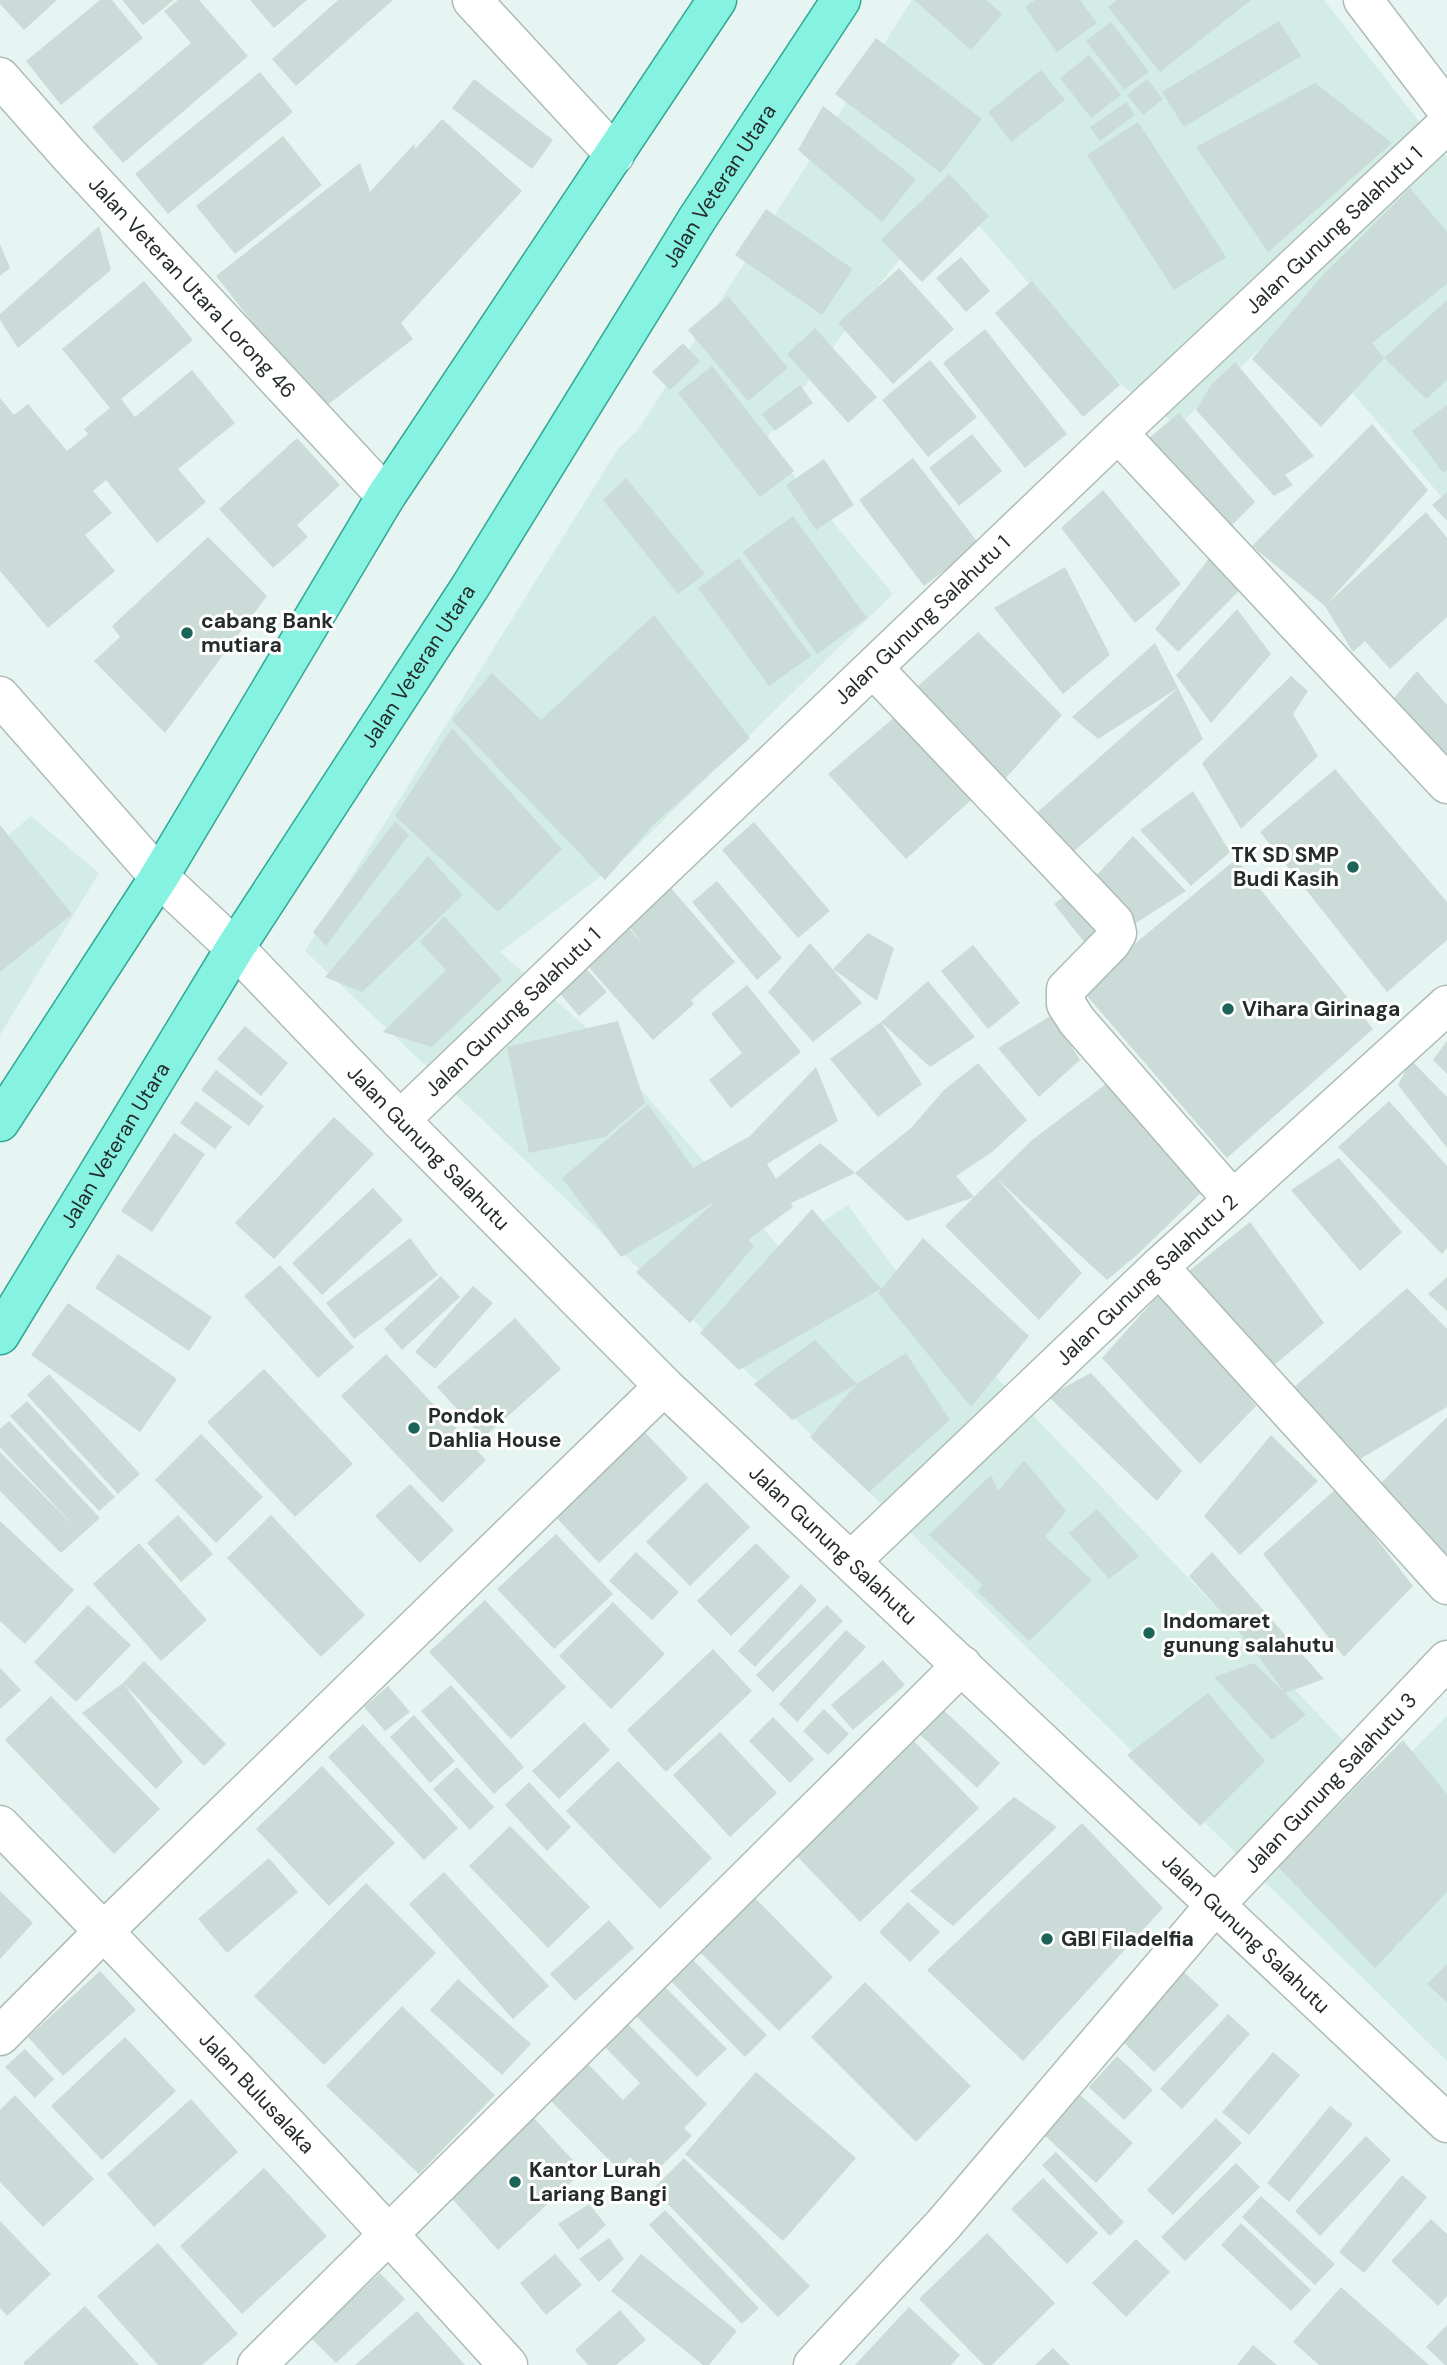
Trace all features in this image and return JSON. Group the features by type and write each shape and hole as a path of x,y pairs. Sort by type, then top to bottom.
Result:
{"main road":[{"path":"0,1122 159,877 386,496 717,0"},
{"name":"Jalan Veteran Utara","path":"0,1335 235,948 470,587 829,4"}],"street":[{"path":"472,0 615,155"},
{"path":"1363,0 1447,110"},
{"name":"Jalan Veteran Utara Lorong 46","path":"0,77 68,154 386,496"},
{"name":"Jalan Gunung Salahutu 1","path":"400,1120 1118,433 1447,124"},
{"path":"1118,433 1447,784"},
{"path":"874,669 1114,922 1117,933 1111,943 1066,989 1066,1004 1077,1021 1233,1200"},
{"name":"Jalan Gunung Salahutu","path":"0,696 159,877 235,948 400,1120 664,1386 1447,2123"},
{"name":"Jalan Gunung Salahutu 2","path":"851,1561 1159,1267 1447,1005"},
{"path":"1159,1267 1447,1585"},
{"path":"0,2036 104,1931 664,1386"},
{"name":"Jalan Gunung Salahutu 3","path":"813,2365 943,2225 1215,1905 1447,1661"},
{"path":"257,2365 962,1665"},
{"name":"Jalan Bulusalaka","path":"0,1825 104,1931 389,2234 508,2365"}],"shaded area":[{"path":"912,0 1324,0 1447,157 1447,503 1290,320 1178,426 1108,375 952,194 867,300 765,441 893,594 626,857 500,952 586,1027 781,1249 848,1205 899,1275 1382,1781 1447,1716 1447,2061 736,1361 305,951 618,449 638,430"},
{"path":"31,816 99,873 0,1035 0,842"}],"building":[{"path":"0,0 57,0 24,30 0,4"},
{"path":"100,0 112,0 143,38 61,105 26,61"},
{"path":"122,0 174,0 143,25"},
{"path":"178,0 199,0 248,56 123,163 92,127 191,43 164,11"},
{"path":"250,0 307,0 274,28"},
{"path":"338,0 393,0 296,86 272,59"},
{"path":"914,0 986,0 1002,14 971,50"},
{"path":"1035,0 1080,0 1097,23 1057,52 1025,7"},
{"path":"1117,0 1251,0 1160,72 1108,7"},
{"path":"1279,21 1301,56 1184,127 1162,92"},
{"path":"1111,22 1149,72 1124,90 1086,41"},
{"path":"876,38 982,119 941,173 835,94"},
{"path":"1089,55 1121,95 1091,118 1060,78"},
{"path":"1041,70 1065,100 1011,142 988,112"},
{"path":"260,72 293,112 168,214 135,174"},
{"path":"474,79 553,140 532,169 452,108"},
{"path":"1147,79 1163,99 1143,115 1127,95"},
{"path":"1315,83 1392,143 1268,252 1196,147"},
{"path":"1126,102 1135,115 1100,141 1090,127"},
{"path":"823,106 916,179 882,222 798,150"},
{"path":"442,119 522,191 401,323 413,339 321,410 216,276 360,163 370,192 414,144 415,149"},
{"path":"1138,122 1226,257 1174,290 1087,155"},
{"path":"283,136 322,185 235,254 196,206"},
{"path":"949,174 989,216 922,282 881,240"},
{"path":"1410,188 1447,232 1447,284 1372,343 1384,358 1321,427 1252,359 1322,276"},
{"path":"766,209 853,269 822,315 735,255"},
{"path":"99,226 111,270 18,348 0,320 0,314"},
{"path":"0,244 10,268 0,276"},
{"path":"961,257 990,291 966,312 936,278"},
{"path":"899,268 954,329 893,384 838,323"},
{"path":"144,281 193,340 121,399 135,417 192,370 235,423 178,469 206,502 157,543 106,480 93,491 112,513 85,535 115,571 48,628 0,571 0,398 14,415 28,404 67,451 88,434 84,429 110,408 62,349"},
{"path":"1032,281 1120,385 1083,417 995,313"},
{"path":"728,296 788,368 748,401 688,330"},
{"path":"1447,300 1447,380 1426,399 1384,358"},
{"path":"815,328 877,397 848,423 787,354"},
{"path":"985,329 1067,434 1025,468 943,363"},
{"path":"683,343 700,361 670,390 652,372"},
{"path":"930,360 977,417 928,457 882,400"},
{"path":"1235,362 1314,456 1285,475 1293,485 1274,496 1196,410 1211,385"},
{"path":"712,366 794,471 760,497 678,393"},
{"path":"800,385 813,403 775,431 762,414"},
{"path":"1447,405 1447,470 1443,473 1412,431"},
{"path":"1179,413 1255,502 1220,537 1143,443"},
{"path":"1372,424 1428,490 1327,604 1426,512 1447,538 1447,617 1390,669 1365,641 1353,652 1325,606 1252,546"},
{"path":"972,434 1002,471 959,506 929,468"},
{"path":"297,438 340,485 297,525 308,537 273,568 219,509"},
{"path":"913,458 979,544 924,586 859,500"},
{"path":"824,459 854,505 816,530 786,485"},
{"path":"626,478 705,574 678,594 603,500"},
{"path":"1103,490 1181,584 1135,623 1061,528"},
{"path":"1447,492 1447,521 1432,505"},
{"path":"793,516 867,618 817,654 743,552"},
{"path":"208,537 267,596 165,733 94,661 120,637 112,626"},
{"path":"1213,553 1239,591 1178,652 1155,629"},
{"path":"739,558 811,656 769,686 698,588"},
{"path":"1065,567 1110,655 1063,694 994,608"},
{"path":"1237,609 1271,654 1211,723 1176,675"},
{"path":"654,615 750,738 652,826 605,880 452,720 492,673 541,720"},
{"path":"978,632 1062,715 1005,779 917,687"},
{"path":"1155,643 1178,688 1098,739 1072,717"},
{"path":"1417,671 1447,705 1447,766 1388,705"},
{"path":"1291,676 1308,691 1293,714 1318,756 1241,829 1202,763"},
{"path":"1178,688 1203,739 1064,860 1033,816"},
{"path":"897,715 971,800 906,859 828,774"},
{"path":"452,728 562,849 498,912 395,816"},
{"name":"TK SD SMP Budi Kasih","path":"1335,769 1447,902 1447,940 1387,992 1260,832"},
{"path":"1193,791 1230,852 1191,886 1140,830"},
{"path":"395,821 409,835 326,946 313,932"},
{"path":"754,822 830,911 798,938 722,850"},
{"path":"0,825 72,914 0,972"},
{"path":"1133,836 1186,891 1128,928 1093,879"},
{"path":"428,856 463,895 362,992 325,977"},
{"name":"Vihara Girinaga","path":"1236,859 1373,1029 1227,1158 1081,989"},
{"path":"717,881 782,958 757,980 692,902"},
{"path":"1079,885 1107,933 1093,953 1054,904"},
{"path":"670,887 735,962 691,1000 694,1004 653,1040 578,955 620,918 645,947 627,924"},
{"path":"444,916 502,980 432,1047 383,1032 446,970 420,942"},
{"path":"868,933 894,948 877,1001 833,969"},
{"path":"810,943 862,1003 813,1042 768,992"},
{"path":"973,945 1020,1003 988,1029 941,971"},
{"path":"584,966 607,992 579,1016 557,990"},
{"path":"928,981 975,1037 930,1067 881,1022"},
{"path":"747,985 801,1052 731,1108 709,1080 742,1053 711,1014"},
{"path":"1052,1015 1080,1060 1039,1097 998,1048"},
{"path":"618,1021 645,1103 605,1137 529,1153 507,1047"},
{"path":"881,1022 922,1084 878,1117 830,1059"},
{"path":"245,1026 288,1063 261,1096 217,1059"},
{"path":"1447,1041 1447,1074 1433,1060"},
{"path":"1411,1060 1447,1097 1447,1148 1398,1085"},
{"path":"978,1063 1027,1120 992,1152 956,1176 974,1197 907,1221 855,1173 911,1128 944,1090"},
{"path":"816,1067 838,1121 767,1164 776,1179 820,1143 855,1173 791,1203 793,1207 748,1240 754,1246 690,1323 636,1272 716,1201 621,1257 562,1178 648,1104 693,1168 750,1136"},
{"path":"216,1070 264,1106 249,1126 201,1090"},
{"path":"1114,1078 1206,1188 1107,1280 997,1179 1082,1273 1039,1320 945,1226 1032,1140"},
{"path":"196,1101 232,1127 215,1149 180,1123"},
{"path":"1389,1101 1447,1166 1447,1248 1442,1254 1338,1147"},
{"path":"334,1117 374,1154 274,1259 235,1223"},
{"path":"174,1133 205,1154 152,1232 121,1211"},
{"path":"1339,1158 1402,1232 1360,1271 1291,1190"},
{"path":"373,1188 403,1220 322,1295 292,1263"},
{"path":"812,1209 881,1289 739,1370 700,1333"},
{"path":"1250,1222 1324,1323 1265,1373 1184,1275"},
{"path":"410,1238 438,1275 354,1339 326,1303"},
{"path":"923,1238 1029,1336 971,1407 878,1293"},
{"path":"118,1254 212,1317 189,1351 95,1288"},
{"path":"280,1265 354,1347 318,1378 244,1296"},
{"path":"441,1276 460,1297 402,1350 384,1329"},
{"path":"1447,1277 1447,1311 1428,1294"},
{"path":"473,1286 493,1303 435,1369 415,1352"},
{"path":"1407,1288 1447,1329 1447,1407 1350,1465 1284,1396"},
{"path":"1163,1290 1256,1406 1200,1464 1102,1358"},
{"path":"68,1303 177,1379 140,1432 31,1355"},
{"path":"515,1318 561,1369 483,1438 437,1387"},
{"path":"815,1340 857,1384 792,1420 754,1384"},
{"path":"906,1353 950,1420 869,1492 810,1437 857,1384"},
{"name":"Pondok Dahlia House","path":"386,1354 486,1460 442,1503 341,1396"},
{"path":"264,1369 353,1464 295,1517 207,1422"},
{"path":"1091,1373 1182,1471 1157,1501 1048,1396"},
{"path":"49,1374 140,1474 118,1494 27,1395"},
{"path":"27,1401 115,1497 99,1511 10,1416"},
{"path":"1447,1417 1447,1575 1370,1494"},
{"path":"9,1421 100,1518 61,1553 0,1491 0,1452 76,1528 0,1447 0,1429"},
{"path":"641,1428 688,1478 599,1563 552,1513"},
{"path":"201,1434 263,1497 216,1543 155,1480"},
{"path":"1271,1435 1318,1481 1240,1555 1204,1516"},
{"path":"1024,1460 1066,1511 1045,1537 1092,1580 1029,1641 977,1591 983,1585 929,1535 991,1475 998,1491"},
{"path":"706,1482 750,1527 690,1586 646,1542"},
{"path":"410,1484 454,1530 420,1563 375,1516"},
{"path":"1337,1488 1413,1586 1344,1657 1263,1554"},
{"path":"1097,1509 1139,1556 1109,1579 1069,1533"},
{"path":"178,1515 213,1554 181,1582 147,1543"},
{"path":"271,1515 365,1615 321,1657 227,1558"},
{"path":"0,1521 74,1590 25,1644 0,1621"},
{"path":"556,1534 613,1594 554,1649 497,1589"},
{"path":"139,1543 207,1620 161,1661 93,1584"},
{"path":"756,1543 790,1577 731,1636 697,1601"},
{"path":"636,1552 679,1592 652,1620 609,1581"},
{"path":"1212,1552 1324,1679 1285,1693 1246,1640 1189,1576"},
{"path":"801,1584 817,1600 755,1667 738,1651"},
{"path":"485,1600 566,1687 511,1739 429,1652"},
{"path":"613,1602 665,1654 611,1709 559,1656"},
{"path":"88,1605 131,1645 76,1702 34,1662"},
{"path":"827,1605 843,1621 773,1692 756,1675"},
{"path":"846,1630 866,1647 797,1722 779,1704"},
{"path":"713,1649 752,1691 666,1772 627,1730"},
{"path":"883,1660 905,1685 853,1730 831,1705"},
{"path":"144,1661 226,1744 204,1766 123,1683"},
{"path":"1254,1663 1306,1715 1272,1740 1214,1677"},
{"path":"0,1668 21,1690 0,1709"},
{"path":"123,1683 183,1762 156,1789 82,1713"},
{"path":"451,1685 524,1767 494,1794 421,1711"},
{"path":"388,1686 410,1712 385,1731 364,1707"},
{"path":"1208,1693 1265,1761 1200,1826 1127,1755"},
{"path":"51,1696 160,1809 114,1854 5,1740"},
{"path":"937,1704 1000,1763 977,1788 914,1729"},
{"path":"824,1709 849,1734 828,1755 803,1731"},
{"path":"414,1715 455,1761 430,1783 390,1737"},
{"path":"773,1717 814,1759 790,1783 749,1741"},
{"path":"584,1722 610,1750 559,1799 532,1771"},
{"path":"363,1724 458,1828 424,1860 328,1757"},
{"path":"720,1732 777,1793 730,1837 673,1775"},
{"path":"913,1740 979,1808 860,1922 795,1854"},
{"path":"1403,1740 1447,1794 1447,1892 1375,1968 1278,1867"},
{"path":"618,1761 712,1858 660,1909 566,1811"},
{"path":"322,1766 395,1843 329,1906 256,1829"},
{"path":"457,1767 494,1807 470,1830 433,1789"},
{"path":"529,1782 571,1827 547,1851 505,1805"},
{"path":"1014,1797 1057,1827 953,1926 910,1891"},
{"name":"GBI Filadelfia","path":"1082,1823 1163,1908 1023,2061 927,1970"},
{"path":"510,1826 590,1907 548,1948 469,1866"},
{"path":"269,1858 298,1892 227,1953 198,1919"},
{"path":"444,1872 549,1986 513,2019 409,1904"},
{"path":"366,1883 436,1953 324,2065 254,1996"},
{"path":"0,1891 33,1923 0,1959"},
{"path":"753,1896 833,1977 779,2031 698,1950"},
{"path":"908,1902 940,1932 910,1962 879,1932"},
{"path":"609,1920 634,1948 575,2001 550,1974"},
{"path":"691,1958 767,2035 745,2057 669,1979"},
{"path":"1447,1964 1447,2002 1427,1984"},
{"path":"100,1971 136,2010 63,2076 28,2037"},
{"path":"1184,1972 1219,2005 1154,2072 1120,2039"},
{"path":"458,1979 531,2044 502,2075 430,2010"},
{"path":"865,1982 971,2086 916,2142 811,2037"},
{"path":"665,1987 727,2049 697,2077 636,2016"},
{"path":"402,2006 495,2095 419,2174 326,2086"},
{"path":"1228,2014 1250,2034 1182,2109 1160,2089"},
{"path":"626,2022 707,2104 684,2128 692,2136 650,2177 630,2157 618,2169 547,2097 584,2060 623,2100 640,2083 603,2045"},
{"path":"125,2037 176,2091 102,2160 51,2106"},
{"path":"25,2049 54,2079 35,2098 5,2067"},
{"path":"1273,2052 1300,2075 1249,2135 1222,2112"},
{"path":"1117,2056 1153,2090 1124,2120 1089,2087"},
{"path":"756,2072 856,2158 783,2241 685,2154"},
{"path":"1076,2091 1133,2143 1096,2183 1040,2131"},
{"path":"15,2095 94,2179 43,2227 0,2182 0,2110"},
{"path":"191,2099 238,2152 154,2227 107,2174"},
{"path":"1330,2106 1353,2124 1289,2202 1267,2183"},
{"name":"Kantor Lurah Lariang Bangi","path":"530,2114 583,2171 498,2250 446,2192"},
{"path":"1216,2118 1242,2143 1173,2215 1147,2190"},
{"path":"1366,2136 1391,2160 1320,2236 1295,2211"},
{"path":"1056,2152 1124,2222 1110,2236 1042,2165"},
{"path":"684,2158 810,2286 778,2317 653,2189"},
{"path":"1236,2163 1260,2187 1185,2261 1161,2237"},
{"path":"264,2168 327,2236 242,2314 180,2246"},
{"path":"1402,2175 1427,2197 1364,2273 1339,2252"},
{"path":"1043,2178 1098,2233 1067,2264 1011,2209"},
{"path":"1261,2196 1335,2264 1315,2285 1242,2217"},
{"path":"589,2204 606,2225 578,2250 558,2224"},
{"path":"665,2210 759,2308 742,2324 649,2225"},
{"path":"1431,2219 1447,2234 1447,2296 1438,2306 1391,2261"},
{"path":"0,2221 51,2274 7,2316 0,2308"},
{"path":"1241,2223 1311,2290 1291,2311 1221,2245"},
{"path":"987,2233 1055,2303 992,2365 984,2365 919,2299"},
{"path":"609,2238 624,2259 599,2282 579,2259"},
{"path":"1136,2239 1170,2272 1126,2317 1092,2283"},
{"path":"158,2243 238,2334 202,2365 158,2365 97,2296"},
{"path":"555,2254 582,2285 546,2315 520,2283"},
{"path":"641,2254 737,2331 709,2365 703,2365 611,2291"},
{"path":"380,2273 405,2299 336,2363 311,2338"},
{"path":"1341,2287 1429,2365 1319,2365 1293,2342"},
{"path":"85,2306 139,2365 23,2363"},
{"path":"909,2307 960,2355 951,2365 855,2365"},
{"path":"620,2310 646,2340 616,2365 588,2365 575,2350"},
{"path":"417,2311 465,2365 355,2365"},
{"path":"1447,2325 1447,2365 1445,2365 1426,2347"},
{"path":"1253,2345 1277,2365 1237,2365"},
{"path":"1053,2348 1070,2365 1035,2365"}],"place":[{"name":"cabang Bank mutiara","path":"187,633"},
{"name":"TK SD SMP Budi Kasih","path":"1353,867"},
{"name":"Vihara Girinaga","path":"1228,1009"},
{"name":"Pondok Dahlia House","path":"414,1428"},
{"name":"Indomaret gunung salahutu","path":"1149,1633"},
{"name":"GBI Filadelfia","path":"1047,1939"},
{"name":"Kantor Lurah Lariang Bangi","path":"515,2182"}]}
